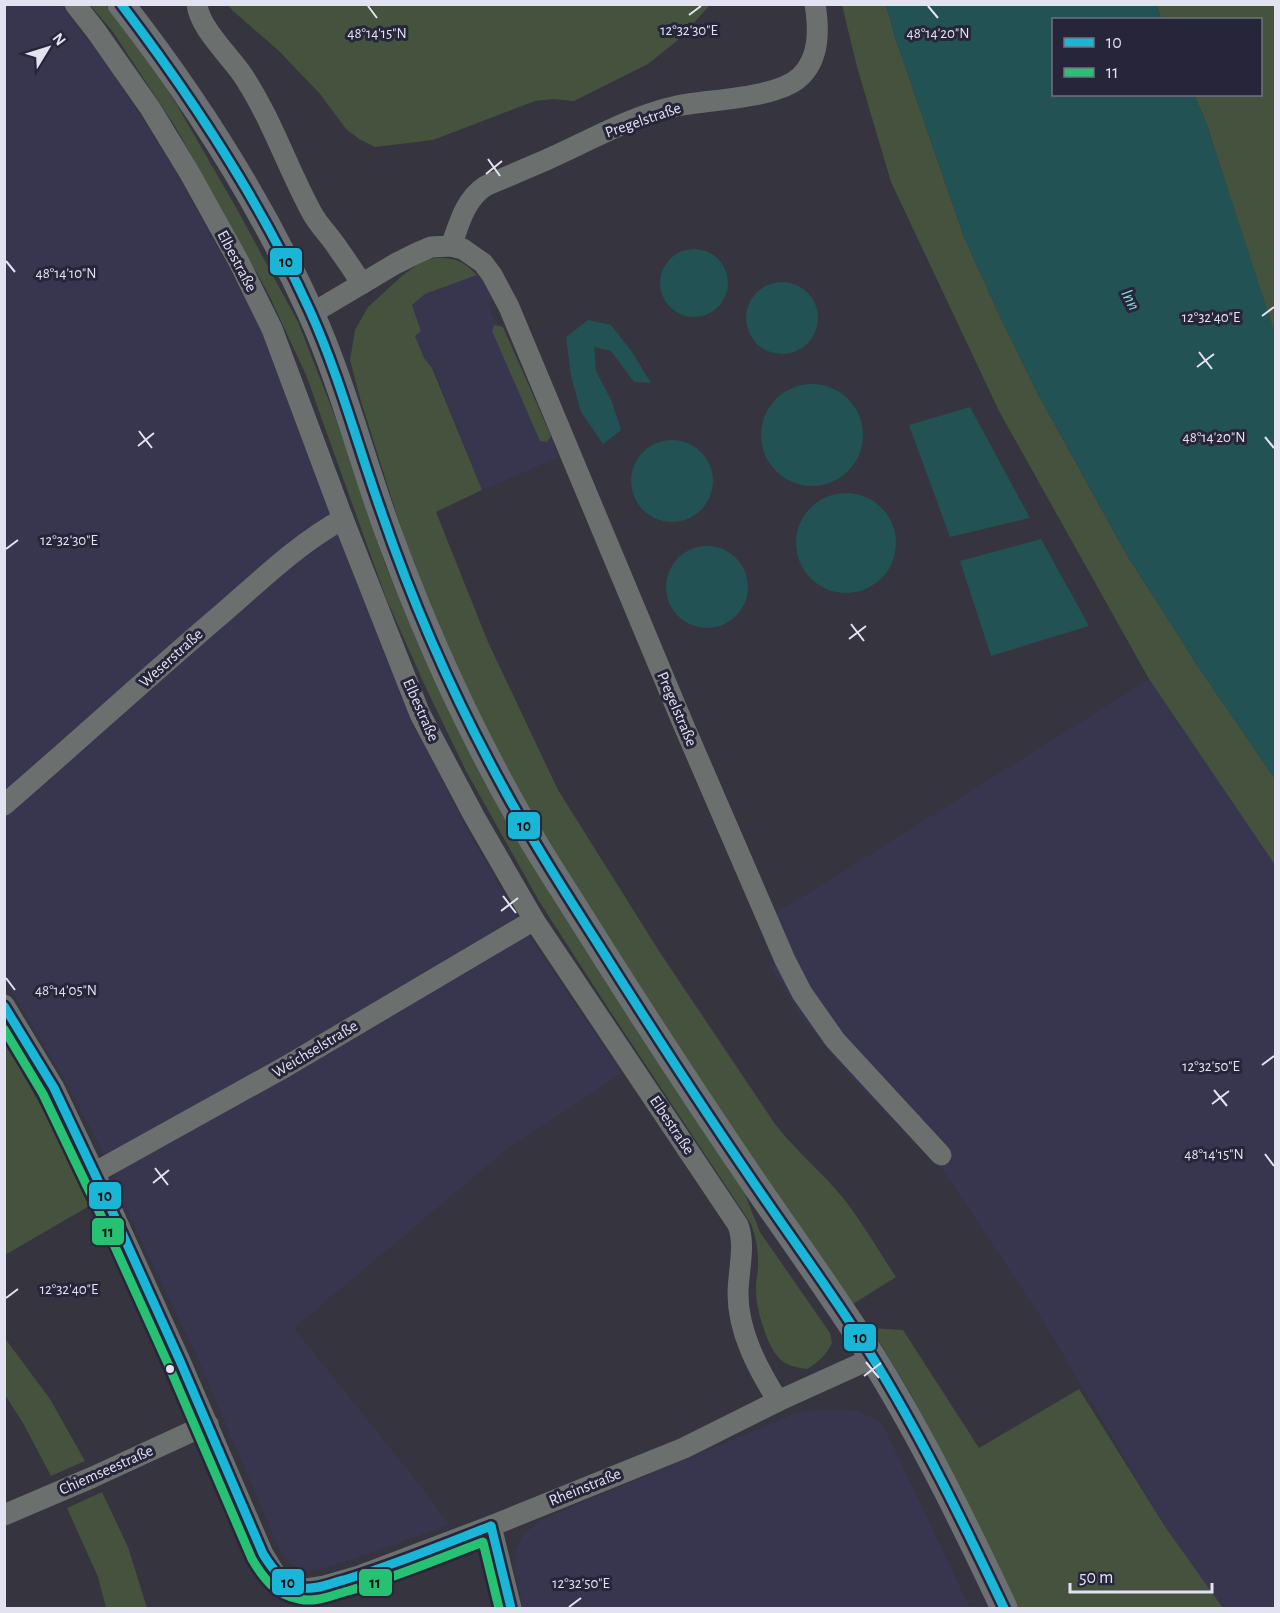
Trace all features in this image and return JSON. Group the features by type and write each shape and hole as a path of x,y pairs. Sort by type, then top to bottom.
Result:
{"main road":[{"path":"121,4 168,66 212,132 249,192 281,252 311,314 351,421 388,533 428,636 512,803 650,1028 829,1289 873,1358 936,1471 1004,1608"}],"street":[{"name":"Elbestraße","path":"75,4 150,108 189,172 273,329 343,519 420,714 474,816 534,920 738,1225 741,1239 738,1293 744,1331 765,1381 778,1401"},
{"path":"197,4 200,16 244,77 278,141 289,169 313,216 362,284"},
{"name":"Pregelstraße","path":"815,4 817,42 812,61 800,77 784,87 766,92 676,106 648,115 618,126 484,187 465,207 451,246 463,249 483,263 509,307 688,737 785,960 802,993 836,1040 941,1155"},
{"path":"311,314 395,264 431,247 451,246"},
{"name":"Weserstraße","path":"4,805 286,559 324,529 343,519"},
{"name":"Weichselstraße","path":"94,1173 285,1067 534,920"},
{"path":"4,1005 54,1088 208,1424"},
{"name":"Rheinstraße","path":"208,1424 263,1554 275,1574 305,1589 350,1578 491,1526 684,1448 778,1401 873,1358"},
{"name":"Chiemseestraße","path":"4,1515 208,1424"},
{"path":"491,1526 511,1608"}],"shaded area":[{"path":"5,5 61,5 108,66 160,145 260,323 419,734 463,822 523,927 622,1073 507,1149 294,1328 449,1525 320,1569 306,1571 299,1569 288,1561 278,1546 196,1354 135,1228 110,1166 69,1087 5,980"},
{"path":"90,5 106,5 151,65 177,105 238,211 298,322 336,419 385,564 416,639 464,742 743,1189 760,1232 830,1333 832,1343 827,1351 819,1361 807,1369 791,1366 781,1360 774,1351 762,1324 756,1287 758,1255 751,1224 539,901 466,771 386,598 306,375 268,293 176,128 113,32"},
{"path":"228,5 710,5 678,40 648,64 574,101 553,99 535,101 433,140 375,147 346,129 320,94 278,50"},
{"path":"842,5 886,5 964,237 1039,396 1127,555 1201,671 1275,779 1275,865 1149,679 999,411 891,182 857,67"},
{"path":"1157,5 1275,5 1275,337 1207,125 1194,96 1262,96 1262,18 1161,18"},
{"path":"435,258 458,261 477,275 425,294 412,305 421,331 415,336 424,358 432,368 482,490 436,512 488,642 558,790 659,951 775,1124 844,1199 896,1277 853,1304 712,1100 559,867 455,668 410,557 350,360 355,330 368,307 403,275 421,262"},
{"path":"477,275 485,281 494,298 488,304 491,313 497,323 503,327 559,457 482,490 433,368 424,358 415,336 421,330 412,305 425,294"},
{"path":"494,325 503,327 551,436 547,442 540,441 492,331"},
{"path":"1149,679 1275,865 1275,1608 1223,1608 1166,1528 1042,1319 943,1170 850,1076 802,1018 770,966 794,953 774,913"},
{"path":"4,1042 50,1122 91,1205 5,1255"},
{"path":"871,1328 903,1330 979,1448 1079,1389 1166,1528 1223,1608 1016,1608 950,1468 909,1391"},
{"path":"4,1337 50,1399 85,1461 51,1476 23,1423 5,1395"},
{"path":"822,1409 858,1411 882,1423 970,1608 523,1608 515,1571 516,1550 523,1535 540,1520 792,1415"},
{"path":"102,1492 128,1547 147,1608 106,1608 98,1577 67,1508"}],"water":[{"name":"Inn","path":"886,5 1157,5 1161,18 1052,18 1052,96 1194,96 1207,125 1271,321 1276,337 1275,779 1201,671 1127,555 1039,396 964,237"},
{"path":"694,249 707,252 718,259 725,270 728,283 725,296 718,307 707,314 694,317 681,314 670,307 663,296 660,283 663,270 670,259 681,252"},
{"path":"789,282 808,292 816,304 818,318 816,332 808,344 796,352 775,354 756,344 748,332 746,311 756,292 768,284"},
{"path":"588,320 611,325 632,352 651,383 634,382 611,351 594,347 596,371 612,402 621,430 603,444 581,412 571,376 566,337"},
{"path":"812,384 832,388 848,399 859,415 863,435 859,455 848,471 832,482 812,486 792,482 776,471 765,455 761,435 765,415 776,399 792,388"},
{"path":"970,407 1030,518 950,537 909,425"},
{"path":"672,440 688,443 701,452 710,465 713,481 710,497 701,510 688,519 672,522 656,519 643,510 634,497 631,481 634,465 643,452 656,443"},
{"path":"846,493 865,497 881,508 892,524 896,543 892,562 881,578 865,589 846,593 827,589 811,578 800,562 796,543 800,524 811,508 827,497"},
{"path":"1041,539 1089,626 991,656 960,561"},
{"path":"707,546 723,550 736,558 744,571 748,587 744,603 736,616 723,624 707,628 691,624 678,616 670,603 666,587 670,571 678,558 691,550"}],"transit line":[{"name":"10","path":"121,4 200,114 270,230 291,270 330,360 407,582 452,687 515,809 682,1075 871,1355 924,1448 1004,1608"},
{"name":"10","path":"4,1006 54,1088 180,1361 263,1554 275,1571 291,1584 304,1588 319,1587 381,1568 491,1526"},
{"name":"11","path":"4,1029 43,1094 97,1207 169,1366 252,1559 266,1579 277,1590 291,1597 305,1600 318,1599 382,1580 483,1542 499,1608"},
{"name":"10","path":"491,1526 511,1608"}]}
